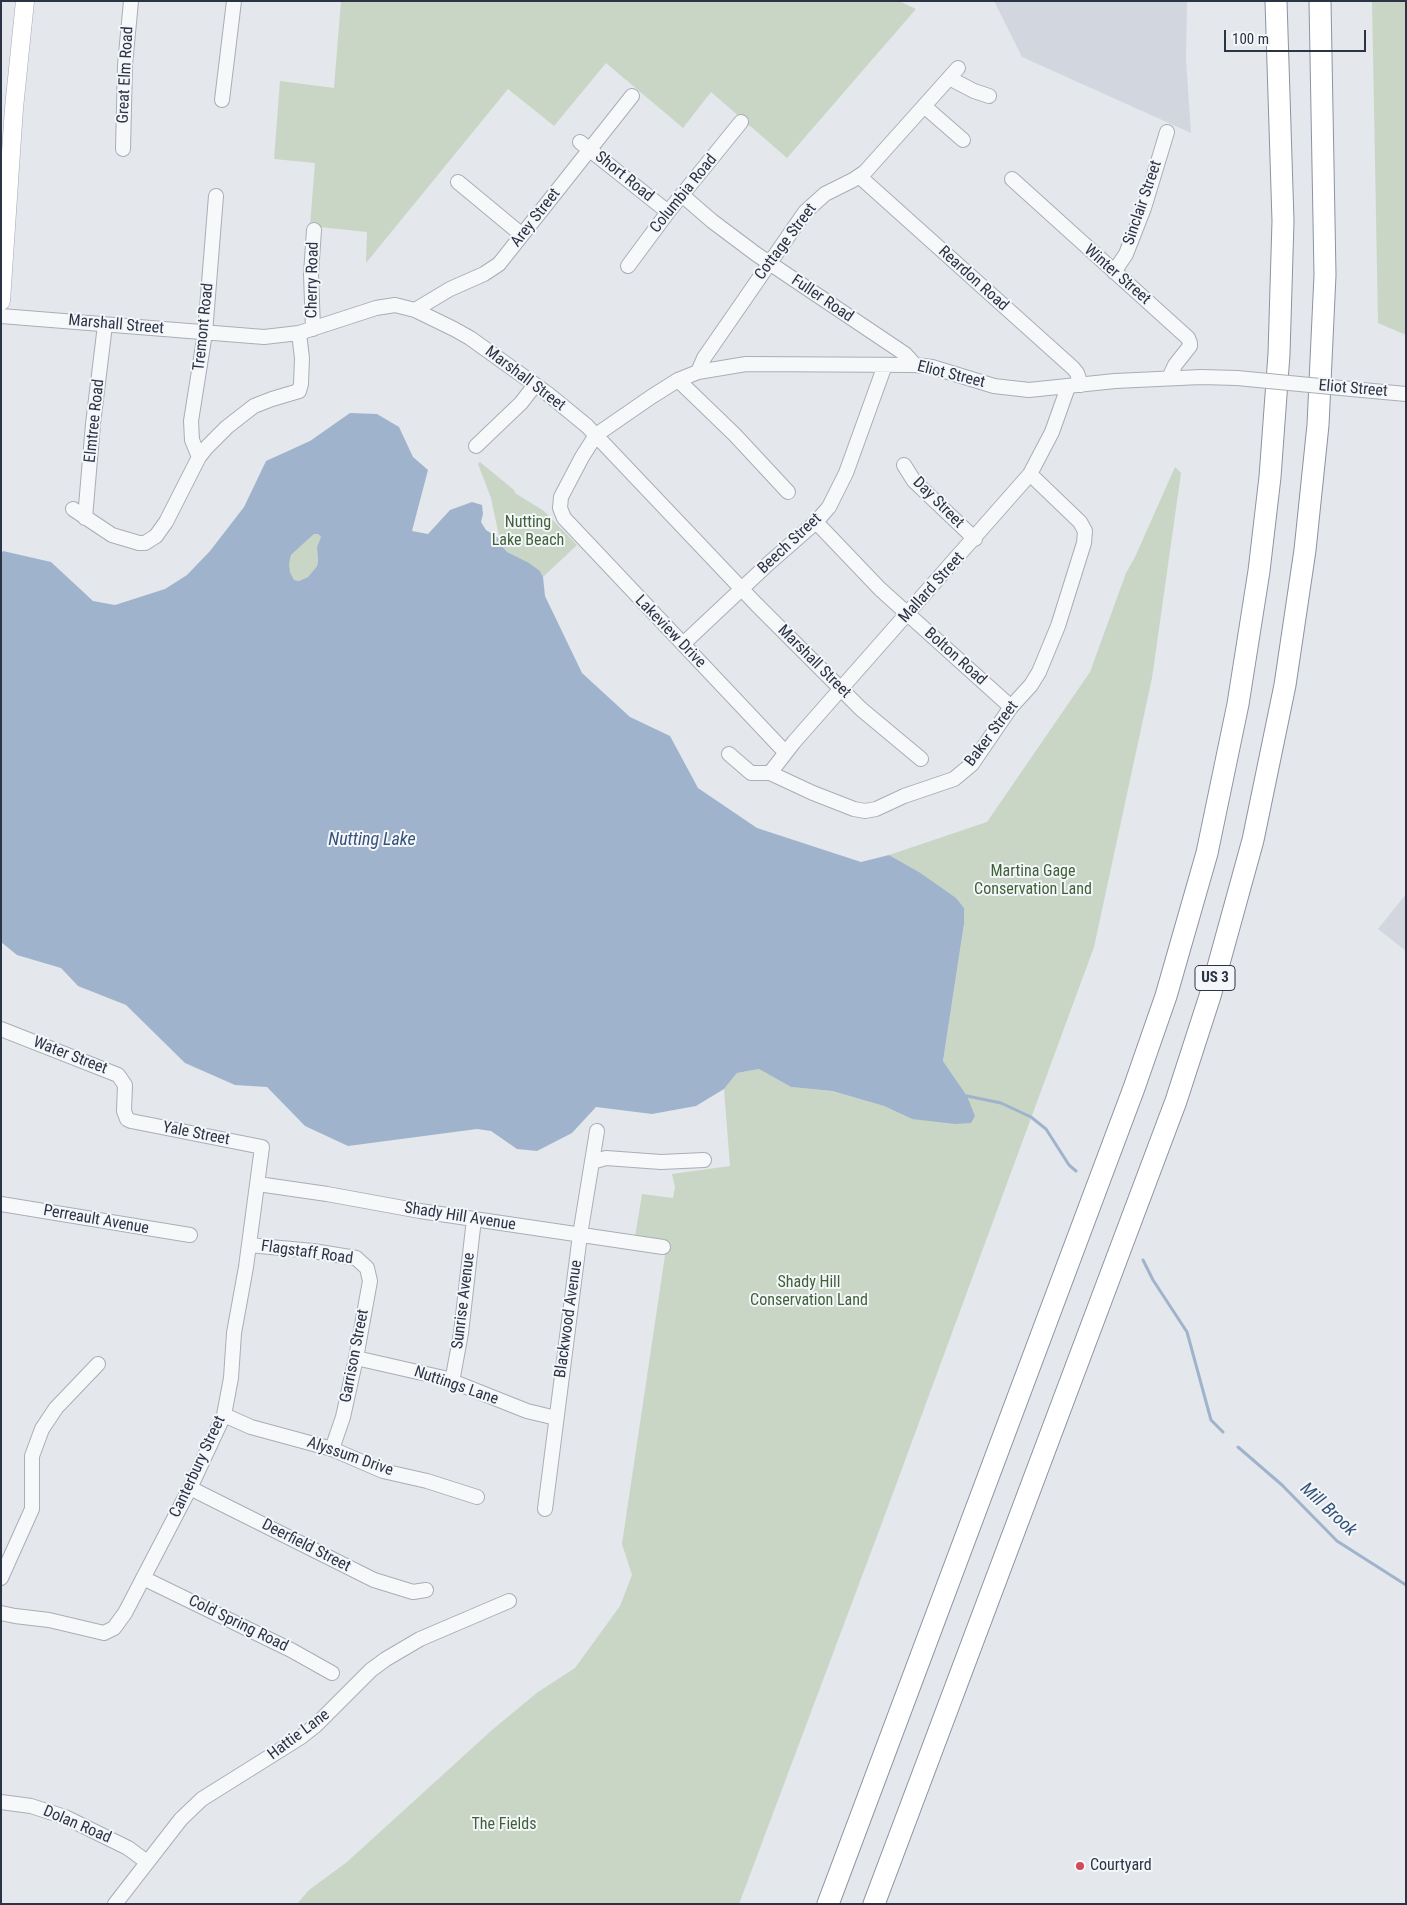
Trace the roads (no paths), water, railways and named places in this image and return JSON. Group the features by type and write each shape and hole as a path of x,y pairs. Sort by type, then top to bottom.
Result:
{"highway":[{"name":"US 3","path":"828,1904 1134,1088 1166,996 1207,852 1238,704 1260,571 1270,477 1279,354 1283,222 1276,1"},
{"name":"US 3","path":"874,1904 1176,1101 1213,987 1253,840 1285,685 1305,550 1318,425 1325,275 1320,1"}],"main road":[{"path":"1,301 14,108 25,1"}],"street":[{"name":"Great Elm Road","path":"122,149 125,65 131,1"},
{"path":"222,100 234,1"},
{"name":"Cottage Street","path":"698,372 704,358 792,229 811,206 825,194 859,176 953,73 974,91 989,96"},
{"name":"Arey Street","path":"415,310 460,283 491,270 505,257 585,146 632,96"},
{"path":"924,106 963,140"},
{"name":"Columbia Road","path":"628,266 668,212 742,122"},
{"name":"Sinclair Street","path":"1114,272 1126,254 1138,224 1167,132"},
{"name":"Short Road","path":"585,146 668,212"},
{"name":"Reardon Road","path":"859,176 1073,368 1077,373 1075,386"},
{"name":"Winter Street","path":"1012,179 1185,335 1190,343 1175,365 1169,378"},
{"path":"458,182 522,235"},
{"name":"Fuller Road","path":"682,195 712,221 769,263 905,354 915,365"},
{"name":"Tremont Road","path":"199,457 193,446 191,433 204,333 216,196"},
{"name":"Cherry Road","path":"313,329 311,274 314,230"},
{"name":"Marshall Street","path":"1,316 264,337 299,333 386,306 405,306 415,310 462,333 535,385 596,435 742,588 842,689 881,727 921,760"},
{"name":"Elmtree Road","path":"85,518 105,324"},
{"path":"73,509 112,535 139,543 156,536 166,522 199,457 227,427 254,406 272,398 298,391 302,384 302,358 299,333"},
{"name":"Eliot Street","path":"560,508 561,497 596,435 651,396 678,380 698,372 756,363 915,365 932,367 984,383 1028,390 1115,381 1169,378 1237,378 1406,394"},
{"name":"Beech Street","path":"683,644 816,522 829,507 844,479 885,365"},
{"path":"678,380 735,435 788,492"},
{"path":"476,446 522,403 535,385"},
{"name":"Mallard Street","path":"770,773 785,752 975,539 1030,474 1075,386"},
{"name":"Day Street","path":"904,465 914,481 975,539"},
{"name":"Baker Street","path":"729,754 752,773 770,773 854,809 871,811 959,776 972,764 1011,707 1031,685 1039,672 1068,596 1084,544 1085,531 1070,511 1030,474"},
{"name":"Lakeview Drive","path":"560,508 567,522 785,752"},
{"name":"Bolton Road","path":"816,522 866,576 907,615 1011,707"},
{"name":"Water Street","path":"1,1029 118,1075 125,1085 124,1111 127,1119 131,1121"},
{"name":"Yale Street","path":"131,1121 262,1148"},
{"name":"Blackwood Avenue","path":"545,1509 580,1236 597,1131"},
{"name":"Canterbury Street","path":"1,1613 49,1620 104,1633 110,1631 119,1622 190,1488 224,1415 230,1385 234,1333 249,1245 262,1148"},
{"path":"592,1162 606,1158 655,1162 704,1160"},
{"name":"Shady Hill Avenue","path":"258,1184 580,1236 662,1247"},
{"name":"Perreault Avenue","path":"1,1204 190,1235"},
{"name":"Sunrise Avenue","path":"452,1382 461,1333 474,1219"},
{"name":"Flagstaff Road","path":"249,1245 336,1254 356,1258 364,1264"},
{"name":"Garrison Street","path":"332,1449 343,1417 370,1281 364,1264"},
{"name":"Nuttings Lane","path":"356,1358 436,1376 527,1411 556,1418"},
{"path":"1,1578 32,1509 32,1456 42,1429 65,1398 98,1364"},
{"name":"Alyssum Drive","path":"224,1415 251,1427 332,1449 383,1470 427,1480 477,1496"},
{"name":"Deerfield Street","path":"190,1488 374,1580 414,1592 426,1590"},
{"name":"Cold Spring Road","path":"143,1578 332,1672"},
{"name":"Hattie Lane","path":"115,1904 181,1819 202,1799 275,1754 315,1726 371,1670 420,1639 509,1600"},
{"name":"Dolan Road","path":"1,1802 31,1806 65,1817 128,1848 147,1862"}],"water":[{"name":"Nutting Lake","path":"350,413 377,414 399,427 413,457 428,470 412,531 428,534 450,510 472,502 482,505 483,514 481,522 486,530 500,539 501,545 507,552 540,571 543,577 545,596 582,673 630,717 670,736 698,788 757,828 861,862 889,855 919,872 956,898 964,908 964,924 943,1061 967,1096 975,1116 971,1123 955,1124 912,1119 884,1106 832,1091 791,1087 759,1069 737,1073 724,1089 696,1106 652,1114 596,1107 572,1133 537,1151 517,1149 491,1131 477,1129 348,1146 305,1126 267,1087 235,1085 185,1063 126,1005 78,986 61,968 17,955 1,942 1,554 3,551 51,562 93,601 115,605 165,589 187,575 210,551 244,507 266,461 310,441","holes":["314,534 318,534 321,537 317,547 317,566 308,577 299,581 294,580 289,564 291,555"]}],"waterway":[{"name":"Mill Brook","path":"967,1096 1001,1103 1031,1117 1046,1129 1069,1165 1076,1171"},
{"name":"Mill Brook","path":"1143,1260 1153,1280 1187,1332 1211,1420 1223,1432"},
{"name":"Mill Brook","path":"1238,1447 1282,1485 1337,1541 1406,1585"}],"place":[{"name":"Courtyard","path":"1080,1866"}],"park label":[{"name":"Nutting Lake Beach","path":"528,532"},
{"name":"Martina Gage Conservation Land","path":"1033,881"},
{"name":"Shady Hill Conservation Land","path":"809,1292"},
{"name":"The Fields","path":"504,1825"}]}
